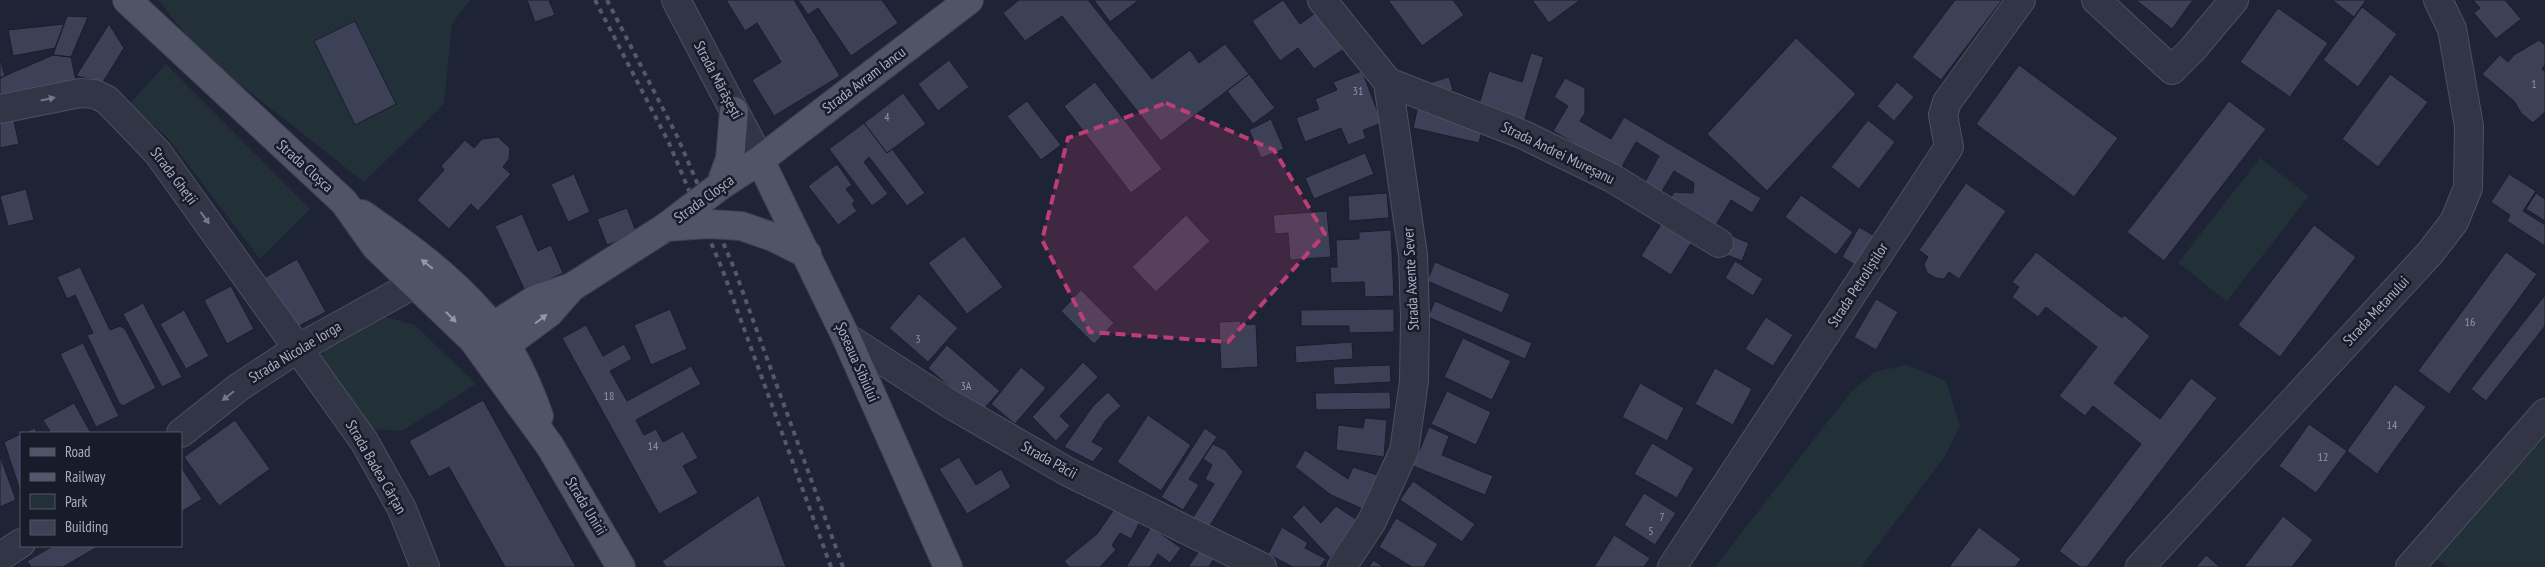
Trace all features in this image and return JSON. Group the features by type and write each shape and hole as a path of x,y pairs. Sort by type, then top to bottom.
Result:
{"main road":[{"name":"Strada Cloșca","path":"127,0 344,202 376,247 416,283 490,342 536,299 572,287 666,227 720,186 760,160"},
{"name":"Strada Avram Iancu","path":"760,160 969,0"},
{"path":"720,186 730,159 734,111"},
{"name":"Șoseaua Sibiului","path":"760,160 846,337 948,567"},
{"path":"344,202 386,230 465,295 490,342"},
{"path":"666,227 710,224 741,226 773,237 807,254"},
{"name":"Strada Unirii","path":"490,342 621,567"}],"street":[{"name":"Strada Mărășești","path":"676,0 760,160"},
{"path":"1322,0 1388,82"},
{"name":"Strada Petroliștilor","path":"1672,567 1950,147 1944,116 1947,102 2022,0"},
{"path":"2096,0 2172,70 2192,50 2234,0"},
{"name":"Strada Metanului","path":"2140,567 2430,253 2454,222 2468,188 2469,126 2452,30 2438,0"},
{"name":"Strada Andrei Mureșanu","path":"1388,82 1524,134 1612,178 1719,243"},
{"name":"Strada Axente Sever","path":"1342,567 1372,521 1404,451 1414,381 1413,255 1388,82"},
{"name":"Strada Gheții","path":"0,109 80,92 95,94 106,100 158,153 297,349"},
{"name":"Strada Nicolae Iorga","path":"182,432 239,386 297,349 416,283"},
{"name":"Strada Păcii","path":"846,337 950,404 1068,472 1262,567"},
{"name":"Strada Badea Cârțan","path":"297,349 364,441 402,508 425,567"},
{"path":"2410,567 2545,413"},
{"path":"0,557 20,544"}],"highlighted area":[{"path":"1166,103 1274,150 1325,234 1228,342 1090,332 1042,240 1068,138"}],"green space":[{"path":"158,0 470,0 452,24 444,104 364,182 203,55"},
{"path":"166,64 310,209 260,259 167,137 129,104"},
{"path":"2260,158 2309,196 2227,301 2178,263"},
{"path":"385,317 415,325 476,384 402,431 361,428 305,353"},
{"path":"1907,365 1946,381 1960,426 1945,456 1861,567 1715,567 1850,393 1874,372"},
{"path":"2545,437 2545,567 2449,567 2434,558"}],"building":[{"path":"527,0 549,0 555,15 535,22"},
{"path":"726,0 794,0 840,76 774,116 752,80 781,62 757,23 745,31"},
{"path":"798,0 882,0 898,23 851,56 818,8 808,15"},
{"path":"1019,0 1088,0 1152,79 1190,50 1199,63 1225,44 1249,74 1161,141 1062,16 1025,41 1003,13"},
{"path":"1094,0 1139,0 1110,22"},
{"path":"1283,0 1300,24 1318,11 1344,49 1314,69 1298,48 1280,61 1252,21"},
{"path":"1388,0 1453,0 1464,15 1422,46"},
{"path":"1532,0 1580,0 1549,23"},
{"path":"1955,0 2002,0 1941,80 1912,57"},
{"path":"2136,0 2193,0 2172,29"},
{"path":"2332,0 2366,0 2354,17"},
{"path":"2473,0 2505,0 2521,19 2496,39 2474,13 2480,8"},
{"path":"2362,7 2397,34 2358,87 2323,60"},
{"path":"2278,8 2328,43 2290,97 2240,62"},
{"path":"67,16 88,17 71,57 53,55"},
{"path":"355,21 396,104 355,125 314,41"},
{"path":"64,24 55,48 13,56 8,30"},
{"path":"109,24 124,48 103,82 76,76"},
{"path":"1796,38 1856,94 1767,191 1707,134"},
{"path":"2539,40 2545,45 2545,65 2542,69 2545,71 2545,112 2533,123 2521,113 2514,101 2482,74 2500,55 2508,62 2514,55"},
{"path":"1531,53 1544,57 1523,125 1477,111 1489,71 1522,82"},
{"path":"53,55 71,57 77,85 0,103 0,78"},
{"path":"0,58 5,76 0,78"},
{"path":"949,60 969,87 938,111 918,84"},
{"path":"2019,65 2118,138 2074,197 1976,124"},
{"path":"1362,71 1382,123 1363,130 1366,138 1348,145 1341,128 1305,142 1296,118 1319,109 1315,99 1337,90 1333,82"},
{"path":"1249,74 1275,108 1253,124 1227,91"},
{"path":"2390,74 2428,102 2378,167 2342,139"},
{"path":"1449,77 1453,90 1432,96 1429,83"},
{"path":"1565,78 1585,88 1585,113 1580,121 1611,139 1624,117 1761,198 1752,213 1731,200 1711,233 1666,206 1674,192 1693,193 1694,183 1674,171 1656,201 1640,191 1659,156 1636,142 1620,170 1553,131 1568,106 1554,97"},
{"path":"1095,82 1162,169 1131,193 1064,106"},
{"path":"1897,82 1914,97 1894,121 1877,106"},
{"path":"903,93 926,124 887,153 864,123"},
{"path":"1027,101 1061,145 1041,160 1007,116"},
{"path":"2229,101 2266,129 2164,261 2127,232"},
{"path":"1418,106 1484,122 1479,143 1413,128"},
{"path":"12,112 19,144 0,148 0,114"},
{"path":"1271,119 1284,149 1261,158 1249,130"},
{"path":"1868,120 1895,142 1859,189 1831,167"},
{"path":"864,123 887,153 892,149 925,193 907,206 869,157 864,162 888,194 872,206 829,149"},
{"path":"498,137 510,148 509,159 503,167 511,174 478,211 471,204 449,229 417,200 444,170 441,166 465,140 474,148 482,139"},
{"path":"1365,153 1374,174 1314,199 1305,178"},
{"path":"837,164 852,185 846,189 855,201 852,204 857,211 838,225 808,186"},
{"path":"574,174 590,212 568,222 551,184"},
{"path":"2509,174 2536,191 2523,211 2545,225 2545,246 2507,221 2510,215 2491,202"},
{"path":"1966,183 2006,211 1959,279 1949,272 1944,279 1936,278 1927,273 1924,264 1928,257 1919,250"},
{"path":"26,189 34,220 8,226 0,196"},
{"path":"1387,193 1389,218 1349,221 1348,196"},
{"path":"2536,193 2545,199 2545,221 2526,209"},
{"path":"1801,195 1853,232 1836,255 1785,217"},
{"path":"627,208 637,234 607,245 597,219"},
{"path":"1327,211 1331,257 1290,260 1288,233 1275,234 1273,215"},
{"path":"522,214 538,251 551,245 563,273 525,291 495,226"},
{"path":"1186,215 1210,241 1156,292 1132,267"},
{"path":"1663,221 1693,240 1671,275 1641,256"},
{"path":"2314,225 2356,257 2280,357 2238,325"},
{"path":"1859,227 1883,241 1865,271 1842,257"},
{"path":"1391,230 1394,296 1365,297 1364,282 1331,283 1330,267 1337,267 1336,240 1359,239 1359,232"},
{"path":"1730,235 1749,243 1742,261 1722,253"},
{"path":"964,236 1003,287 967,314 928,263"},
{"path":"2036,252 2122,318 2124,315 2150,336 2114,383 2160,419 2191,378 2217,398 2087,567 2080,567 2059,551 2141,444 2093,406 2085,416 2059,396 2097,347 2046,307 2038,317 2012,297 2019,287 2012,282"},
{"path":"2506,252 2537,274 2449,394 2418,371"},
{"path":"297,259 326,312 289,331 259,281"},
{"path":"1735,261 1763,279 1753,296 1725,278"},
{"path":"1435,262 1510,294 1502,313 1427,281"},
{"path":"80,267 110,330 120,326 125,329 156,388 123,406 119,403 87,335 93,333 75,295 67,299 57,277"},
{"path":"231,286 254,329 227,344 204,300"},
{"path":"1081,290 1114,323 1094,344 1061,311"},
{"path":"919,294 958,328 928,362 889,328"},
{"path":"2545,295 2545,326 2486,401 2471,389"},
{"path":"1876,299 1898,312 1876,350 1854,337"},
{"path":"1435,301 1532,343 1525,359 1428,317"},
{"path":"143,303 182,377 162,387 123,314"},
{"path":"670,309 687,349 651,365 634,325"},
{"path":"1394,309 1394,332 1349,333 1349,326 1301,326 1301,310"},
{"path":"184,310 209,356 186,369 160,324"},
{"path":"1766,317 1793,335 1773,366 1745,349"},
{"path":"1241,321 1241,325 1256,324 1258,367 1221,369 1219,322"},
{"path":"586,325 603,356 624,344 632,359 610,371 627,401 691,366 701,384 636,420 644,435 656,429 663,442 683,431 698,458 683,466 698,493 659,514 562,338"},
{"path":"1463,338 1511,361 1492,400 1444,377"},
{"path":"1352,342 1353,359 1296,363 1295,346"},
{"path":"83,343 119,416 96,427 60,354"},
{"path":"947,345 1000,391 980,413 928,368"},
{"path":"1083,362 1098,377 1060,416 1070,426 1056,441 1032,417"},
{"path":"1390,365 1391,382 1334,385 1333,367"},
{"path":"1021,367 1046,388 1015,424 991,404"},
{"path":"1715,368 1752,389 1733,425 1695,404"},
{"path":"1640,383 1684,408 1667,441 1622,417"},
{"path":"2395,384 2426,407 2377,474 2347,451"},
{"path":"1447,391 1491,412 1476,445 1431,424"},
{"path":"1108,392 1121,406 1106,420 1092,442 1104,448 1093,462 1064,447 1093,406"},
{"path":"1390,392 1391,409 1316,410 1315,393"},
{"path":"483,400 576,567 505,567 449,467 429,477 409,441"},
{"path":"74,403 90,432 50,432 43,420"},
{"path":"1148,415 1191,445 1161,491 1117,462"},
{"path":"1365,418 1387,420 1384,457 1336,450 1338,425 1363,428"},
{"path":"235,420 270,469 219,506 184,457"},
{"path":"2309,424 2347,451 2316,493 2279,466"},
{"path":"1429,427 1449,436 1442,455 1493,476 1485,495 1413,466"},
{"path":"35,428 37,432 25,432"},
{"path":"1205,428 1217,437 1189,479 1199,485 1183,510 1161,497"},
{"path":"20,434 20,490 4,442"},
{"path":"1652,443 1694,468 1677,498 1634,474"},
{"path":"1213,444 1225,450 1243,472 1209,527 1192,519 1214,484 1205,479 1212,465 1203,459"},
{"path":"1305,450 1348,479 1353,467 1377,475 1365,510 1331,495 1295,467"},
{"path":"0,456 16,500 0,507"},
{"path":"959,457 976,485 1001,469 1011,487 967,514 939,469"},
{"path":"182,469 202,499 182,511"},
{"path":"1413,481 1475,524 1462,542 1400,500"},
{"path":"1644,493 1676,513 1655,545 1624,525"},
{"path":"759,495 786,567 666,567 662,561"},
{"path":"1117,505 1141,520 1131,539 1120,533 1112,545 1116,550 1100,567 1069,567 1064,561 1097,534"},
{"path":"1304,505 1321,523 1336,506 1357,520 1330,558 1292,517"},
{"path":"2283,516 2313,540 2292,567 2244,567"},
{"path":"1396,518 1438,544 1424,567 1412,567 1379,547"},
{"path":"1151,527 1181,548 1170,563 1158,554 1150,567 1126,567"},
{"path":"1282,527 1308,543 1305,548 1326,559 1320,567 1293,567 1268,554"},
{"path":"1979,527 2021,559 2015,567 1949,567"},
{"path":"1614,535 1650,558 1644,567 1594,567"},
{"path":"51,547 97,547 63,567 31,567 27,561"},
{"path":"1202,547 1216,555 1209,567 1188,567"},
{"path":"2206,555 2220,567 2196,567"},
{"path":"1373,560 1384,567 1369,567"}],"railway":[{"path":"595,0 669,143 723,271 831,567"},
{"path":"607,0 677,136 734,268 843,567"}]}
